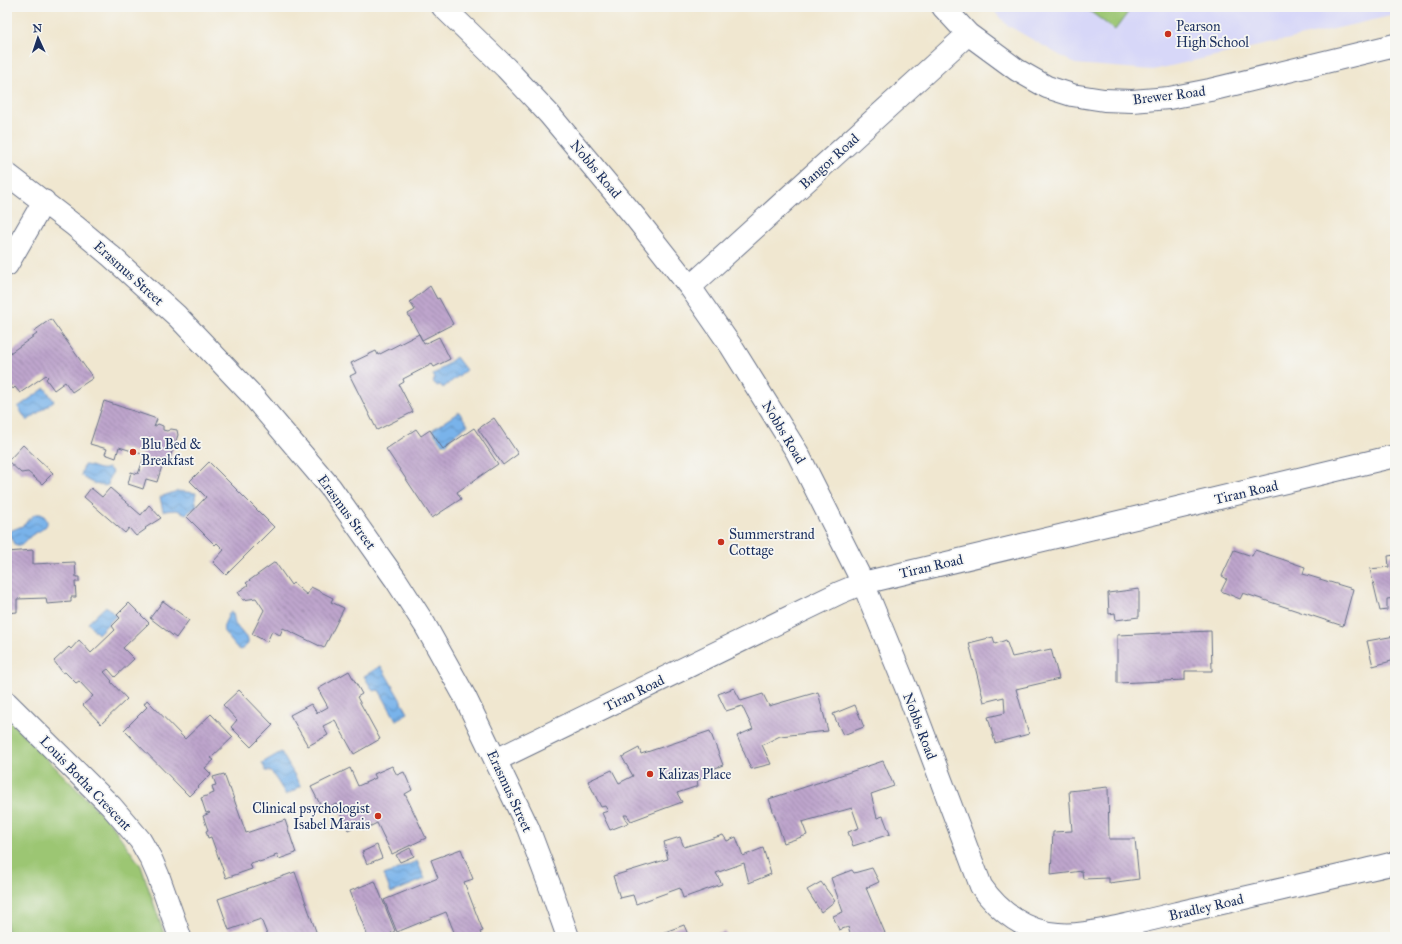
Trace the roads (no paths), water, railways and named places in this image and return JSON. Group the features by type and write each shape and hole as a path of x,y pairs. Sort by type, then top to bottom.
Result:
{"street":[{"name":"Nobbs Road","path":"443,7 506,68 550,114 690,287 731,346 797,452 863,583 907,690 981,886 994,903 1018,921"},
{"name":"Brewer Road","path":"943,7 968,34 1016,70 1047,87 1085,98 1104,100 1132,101 1169,98 1210,90 1395,45"},
{"name":"Bangor Road","path":"690,287 968,34"},
{"name":"Erasmus Street","path":"7,174 112,257 177,316 251,394 330,487 396,580 425,625 465,697 528,828 568,937"},
{"path":"7,265 44,202"},
{"name":"Tiran Road","path":"496,760 832,596 863,583 1395,456"},
{"name":"Louis Botha Crescent","path":"7,703 111,806 140,840 158,875 180,937"},
{"name":"Bradley Road","path":"1018,921 1034,929 1057,934 1076,934 1101,930 1395,863"}],"water":[{"path":"456,357 466,370 443,388 440,385 437,386 433,382 435,378 433,375"},
{"path":"45,388 54,401 27,421 18,407"},
{"path":"459,412 468,425 450,438 447,444 442,444 432,430"},
{"path":"84,465 99,469 108,468 113,472 109,478 108,485 98,485 90,482 81,475"},
{"path":"177,491 196,493 195,498 197,506 186,514 177,510 163,511 160,497"},
{"path":"35,514 42,514 46,518 47,525 32,535 20,546 14,544 9,534 10,531 22,526"},
{"path":"106,606 116,616 98,634 88,623"},
{"path":"229,613 233,613 235,624 248,640 248,644 241,650 224,632 224,625"},
{"path":"381,666 408,713 396,720 379,690 373,691 364,676"},
{"path":"281,752 301,786 286,795 273,774 270,771 266,771 262,763"},
{"path":"417,861 425,879 391,893 384,875"}],"place":[{"name":"Pearson High School","path":"1168,34"},
{"name":"Blu Bed & Breakfast","path":"133,452"},
{"name":"Summerstrand Cottage","path":"721,542"},
{"name":"Kalizas Place","path":"650,774"},
{"name":"Clinical psychologist Isabel Marais","path":"378,816"}]}
